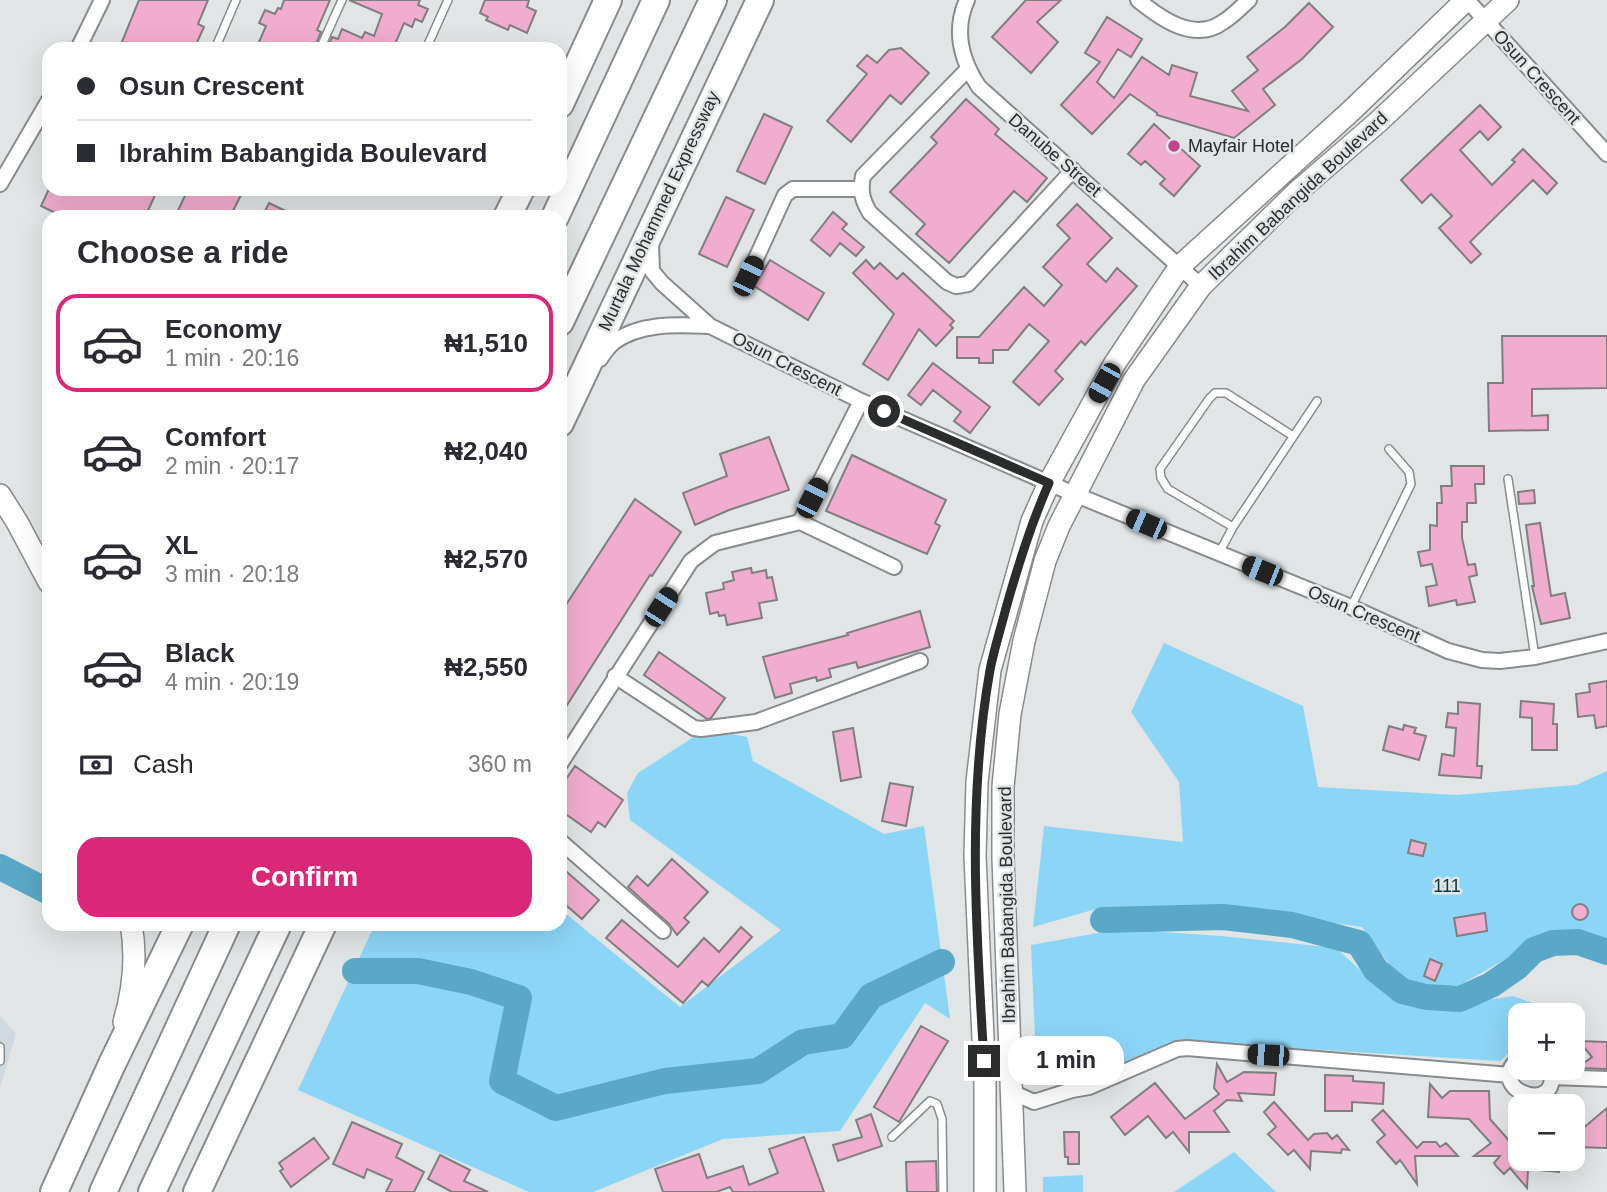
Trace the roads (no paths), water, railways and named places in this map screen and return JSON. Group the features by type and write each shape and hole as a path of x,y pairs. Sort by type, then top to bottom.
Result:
{"highway":[{"path":"567,89 608,0"},
{"path":"593,34 618,0"},
{"path":"567,191 656,0"},
{"path":"567,307 713,0"},
{"name":"Murtala Mohammed Expressway","path":"567,408 760,0"},
{"path":"54,1192 177,931"},
{"path":"103,1192 225,931"},
{"path":"152,1192 275,931"},
{"path":"197,1192 320,931"},
{"path":"183,1192 218,1146"}],"street":[{"path":"81,42 102,0"},
{"name":"Danube Street","path":"967,0 960,27 961,50 967,70 979,87 1201,286"},
{"path":"1138,0 1160,18 1181,28 1203,29 1221,24 1249,0"},
{"name":"Osun Crescent","path":"1467,0 1607,154"},
{"name":"Ibrahim Babangida Boulevard","path":"985,1192 985,1084 975,856 977,782 990,670 1024,545 1049,483 1115,363 1180,266 1352,110 1467,0"},
{"name":"Ibrahim Babangida Boulevard","path":"1015,1192 1003,787 1010,714 1024,641 1045,561 1074,494 1134,380 1201,286 1297,192 1378,122 1508,0"},
{"path":"967,70 863,176 860,189 863,202 870,213 947,282 956,286 968,284 1073,170"},
{"path":"0,184 42,112"},
{"path":"748,276 785,195 793,190 860,189"},
{"path":"658,213 651,243 652,271 662,284 710,326"},
{"path":"579,383 614,342 639,330 669,325 710,326"},
{"name":"Osun Crescent","path":"710,326 861,401 1074,494 1351,607 1448,651 1482,660 1500,661 1535,657 1607,641"},
{"path":"800,522 861,401"},
{"path":"0,495 18,522 42,568"},
{"path":"567,753 691,561 715,542 800,522 894,567"},
{"path":"615,676 694,728 701,729 756,722 920,661"},
{"path":"567,847 663,931"},
{"path":"112,1064 129,1006 133,973 131,931"},
{"path":"1012,1092 1034,1102 1089,1087 1177,1049 1187,1048 1508,1075"},
{"path":"1585,1076 1607,1079"},
{"path":"1512,1080 1514,1088 1526,1096 1546,1090 1549,1080"}],"lane":[{"path":"218,42 236,0"},
{"path":"323,42 342,0"},
{"path":"429,42 448,0"},
{"path":"1233,527 1168,489 1161,478 1160,470 1209,399 1216,393 1226,393 1293,436"},
{"path":"1218,554 1317,401"},
{"path":"1351,607 1411,484 1409,472 1389,449"},
{"path":"1508,479 1535,657"},
{"path":"0,1047 0,1061"},
{"path":"892,1138 922,1106 930,1101 937,1104 942,1119 943,1192"}],"waterway":[{"path":"0,867 42,888"},
{"path":"1103,920 1223,917 1292,925 1359,943 1376,970 1402,991 1426,997 1460,999 1491,985 1517,967 1534,950 1553,943 1578,942 1607,952"},
{"path":"355,971 418,971 471,982 519,998 502,1081 556,1108 665,1081 758,1071 803,1042 842,1036 871,996 942,962"}],"place":[{"name":"Mayfair Hotel","path":"1174,146"}],"park label":[{"name":"111","path":"1447,886"}]}
